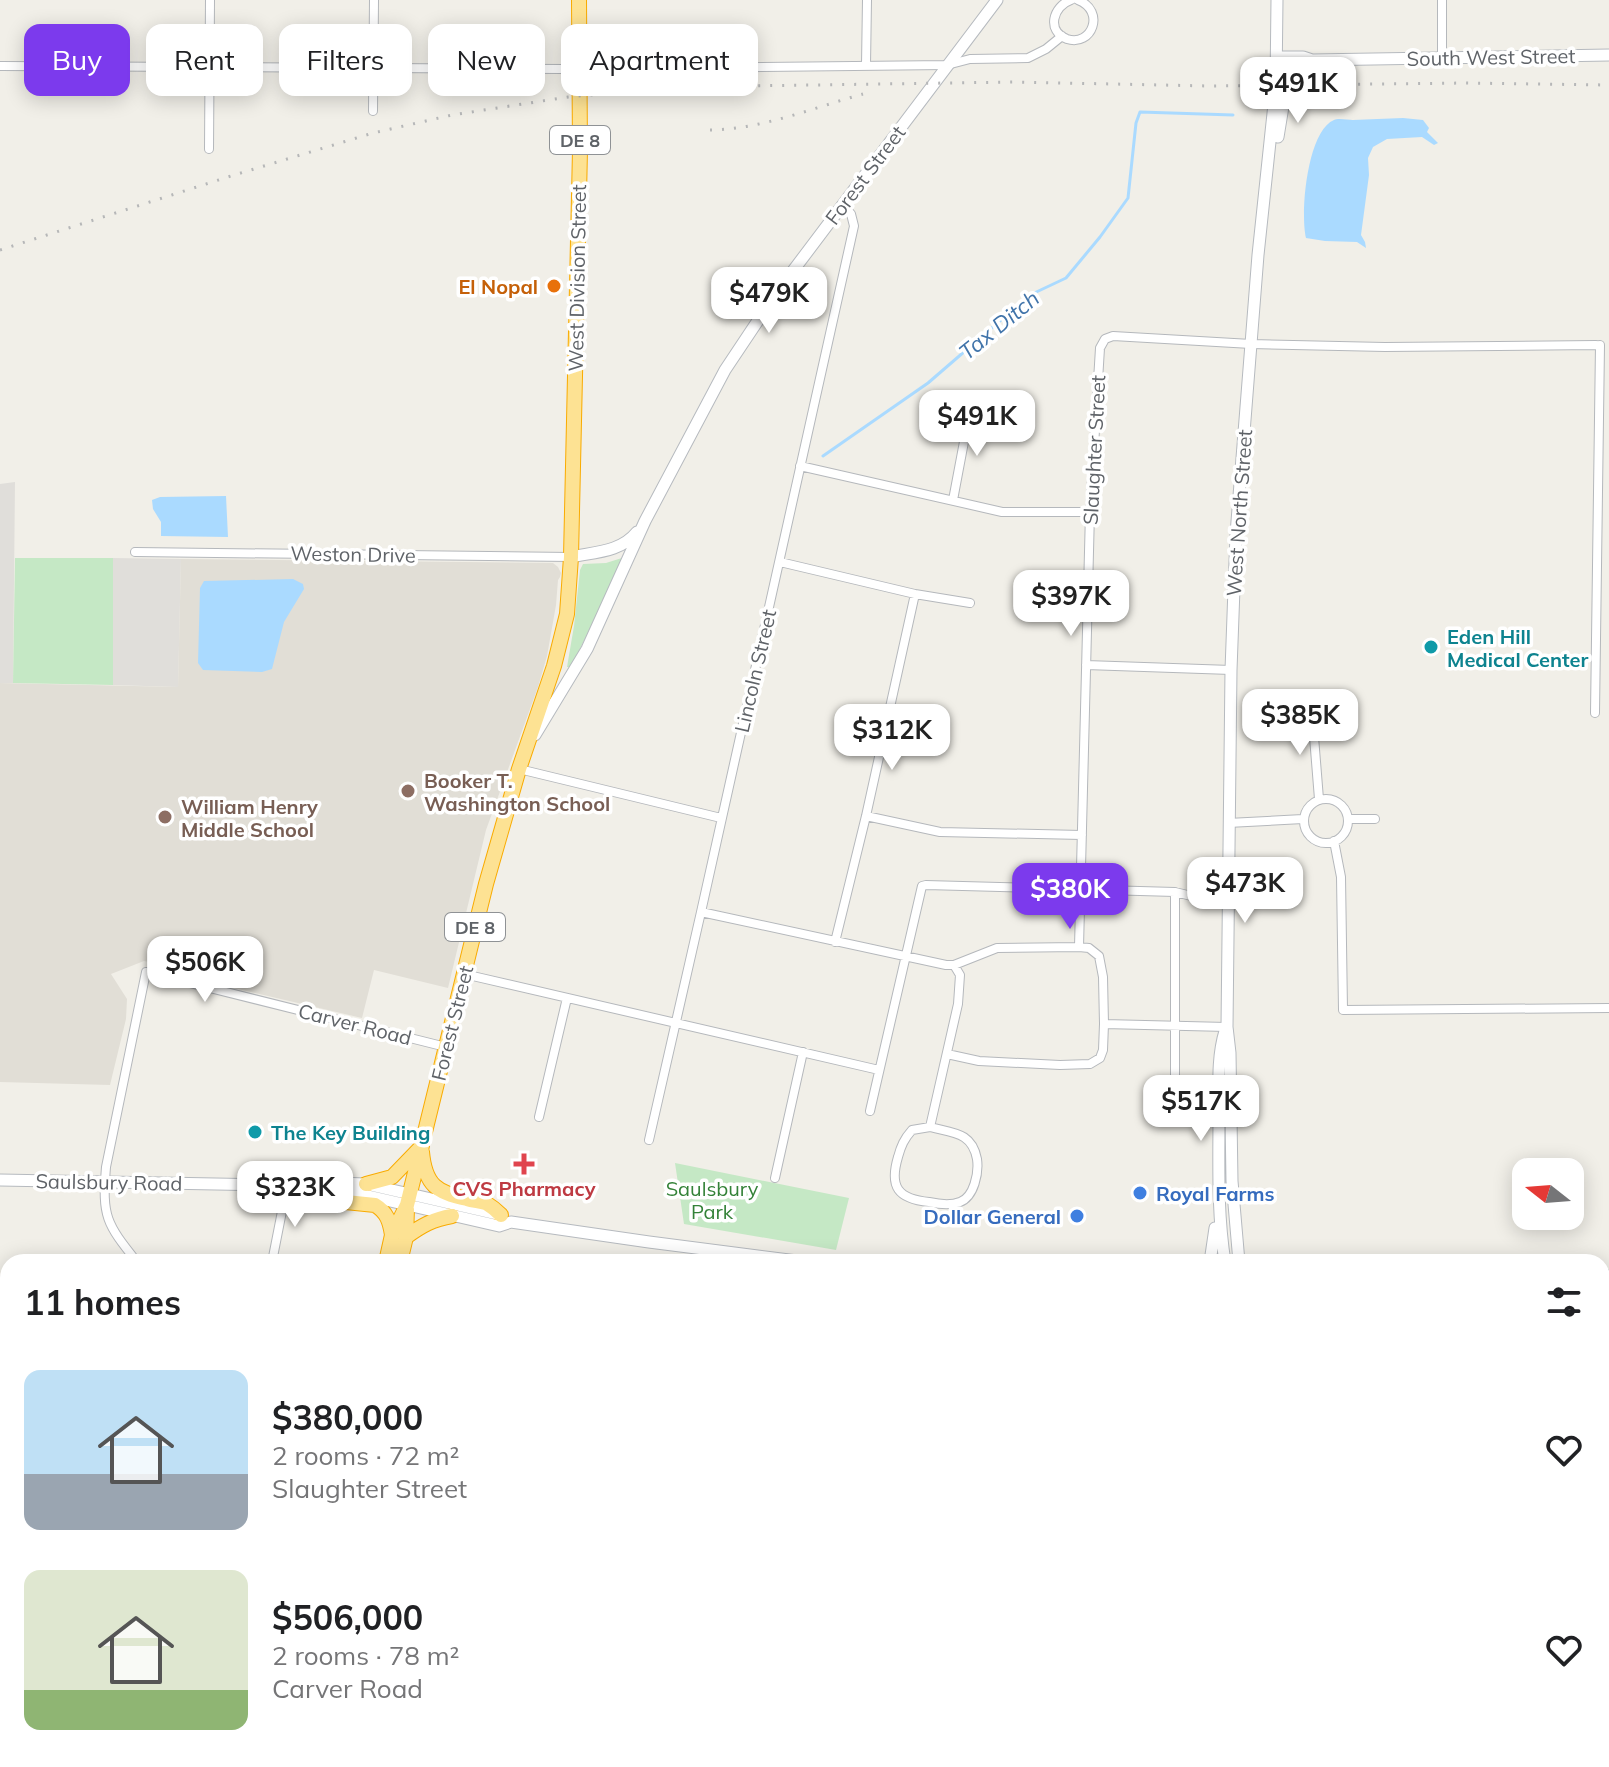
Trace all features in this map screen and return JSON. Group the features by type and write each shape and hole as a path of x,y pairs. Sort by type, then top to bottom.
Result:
{"highway":[{"name":"West Division Street","path":"579,0 579,24"},
{"name":"West Division Street","path":"571,557 579,96"},
{"name":"Forest Street","path":"409,1199 486,884 519,769 554,666 567,614 571,557"},
{"path":"366,1184 392,1177 422,1146"},
{"path":"422,1146 426,1172 439,1190 446,1195 487,1204 506,1219"},
{"path":"307,1191 326,1200 375,1205 388,1217 399,1236 437,1218 452,1216"},
{"name":"DE 8","path":"390,1254 399,1236 409,1199"},
{"name":"DE 8","path":"399,1236 400,1254"}],"main road":[{"name":"Forest Street","path":"526,750 587,649 645,521 725,370 777,292 997,0"},
{"name":"West North Street","path":"1238,1254 1232,1181 1227,1027 1231,670 1236,534 1258,255 1276,85 1277,0"},
{"name":"South West Street","path":"1277,57 1312,60 1609,55"},
{"path":"1267,176 1279,132 1288,76 1297,65 1312,60"},
{"name":"Forest Street","path":"571,557 620,547 634,536 645,521"},
{"name":"West North Street","path":"1224,1254 1218,1196 1220,1058 1227,1027"},
{"name":"Saulsbury Road","path":"0,1180 366,1184 409,1199"},
{"name":"Saulsbury Road","path":"266,1185 274,1190 409,1199"},
{"path":"1213,1254 1218,1196"},
{"path":"409,1199 452,1216 499,1226 506,1219"},
{"path":"409,1199 506,1219 743,1254"},
{"path":"1236,1235 1245,1254"}],"street":[{"path":"210,0 210,24"},
{"path":"374,0 374,24"},
{"path":"866,65 867,0"},
{"path":"1071,0 1055,12 1055,26 1062,36 1072,40 1088,35 1093,27 1092,10 1081,0"},
{"path":"1442,0 1442,58"},
{"path":"758,67 947,65 970,59 1028,58 1062,36"},
{"path":"0,66 146,67"},
{"path":"412,69 561,69"},
{"path":"209,96 209,149"},
{"path":"373,96 373,111"},
{"name":"Lincoln Street","path":"649,1140 854,226 851,214 843,205"},
{"name":"Slaughter Street","path":"1079,947 1090,512 1100,348 1105,339 1113,336 1251,344"},
{"path":"1251,344 1385,347 1598,345 1595,713"},
{"path":"953,500 970,410"},
{"path":"800,466 1002,512 1090,512"},
{"name":"Weston Drive","path":"135,552 571,557"},
{"path":"780,562 915,594 970,603"},
{"path":"835,942 915,594"},
{"path":"1086,665 1231,670"},
{"path":"1312,712 1319,799"},
{"path":"519,769 721,818"},
{"path":"1319,799 1340,803 1347,812 1345,832 1334,841 1323,843 1312,839 1305,830 1303,819 1307,809 1319,799"},
{"path":"866,816 940,832 1082,835"},
{"path":"1228,823 1303,819"},
{"path":"1348,819 1375,819"},
{"path":"1334,841 1341,877 1343,1010 1609,1008"},
{"path":"870,1111 922,886 1175,892 1228,905"},
{"path":"1175,892 1175,1111 1181,1119 1193,1119"},
{"path":"701,912 946,965 954,965 997,948 1079,947 1089,948 1099,956 1103,977 1104,1024 1100,1058 1090,1064 1070,1065 979,1061 947,1054"},
{"path":"930,1127 958,1004 960,975 954,965"},
{"name":"Carver Road","path":"105,1182 146,972 446,1047"},
{"path":"464,974 879,1070"},
{"path":"539,1117 567,998"},
{"path":"1104,1024 1227,1027"},
{"path":"775,1178 803,1052"},
{"path":"930,1127 955,1133 972,1143 977,1175 968,1198 959,1203 907,1198 893,1180 902,1142 912,1130 930,1127"},
{"path":"105,1182 105,1208 109,1224 131,1254"},
{"path":"274,1254 286,1191"}],"shaded area":[{"path":"15,482 13,683 0,683 0,484"},
{"path":"113,558 181,559 178,687 113,685"},
{"name":"William Henry Middle School","path":"181,559 553,563 558,567 561,573 547,656 486,830 448,988 374,970 362,1018 225,986 207,974 144,961 111,974 127,999 126,1019 110,1085 0,1082 0,683 178,687"}],"green space":[{"path":"625,557 571,667 567,667 583,564 606,563"},
{"path":"15,558 113,558 113,685 13,683"},
{"name":"Saulsbury Park","path":"675,1163 849,1198 836,1250 684,1224"}],"water":[{"path":"1338,119 1423,120 1429,128 1427,132 1438,143 1434,145 1422,137 1387,139 1373,147 1368,158 1369,175 1361,235 1366,248 1357,242 1306,238 1304,211 1308,174 1317,140 1325,127"},
{"path":"226,496 228,537 161,536 161,522 153,509 152,500 160,497"},
{"path":"293,579 303,584 304,589 284,622 272,669 262,672 203,670 198,663 200,588 204,581"}],"waterway":[{"name":"Tax Ditch","path":"823,456 928,383 1030,295 1066,278 1128,198 1136,123 1140,112 1233,115"}],"railway":[{"path":"0,250 373,133 452,115 568,97 677,87 1015,82 1210,86 1609,85"},
{"path":"710,130 768,122 863,94"}],"place":[{"name":"El Nopal","path":"554,286"},
{"name":"Eden Hill Medical Center","path":"1431,647"},
{"name":"Booker T. Washington School","path":"408,791"},
{"name":"William Henry Middle School","path":"165,817"},
{"name":"The Key Building","path":"255,1132"},
{"name":"CVS Pharmacy","path":"524,1164"},
{"name":"Royal Farms","path":"1140,1193"},
{"name":"Dollar General","path":"1077,1216"}]}
